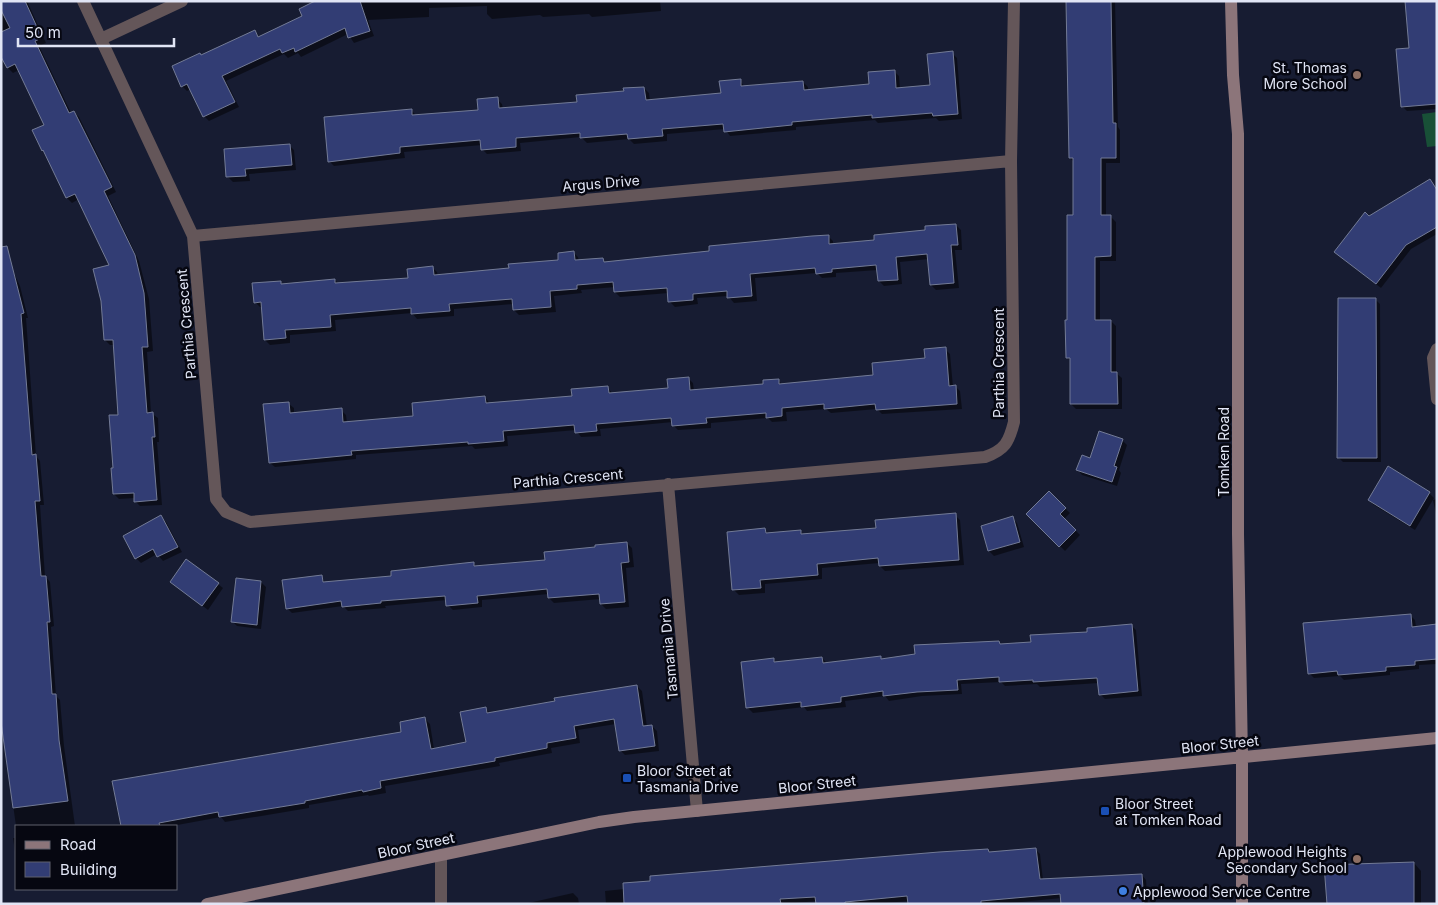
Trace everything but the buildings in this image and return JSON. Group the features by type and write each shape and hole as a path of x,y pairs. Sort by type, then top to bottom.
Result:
{"street":[{"name":"Parthia Crescent","path":"83,1 193,236 216,499 226,512 250,522 984,457 996,453 1005,446 1014,422 1012,161 1014,1"},
{"path":"101,39 182,1"},
{"name":"Tomken Road","path":"1231,1 1233,75 1238,134 1238,544 1242,757 1242,904"},
{"name":"Argus Drive","path":"193,236 1012,161"},
{"path":"1437,349 1433,358 1437,398"},
{"name":"Tasmania Drive","path":"668,484 697,811"},
{"name":"Bloor Street","path":"207,904 599,822 1437,738"},
{"path":"441,855 441,904"}],"green space":[{"path":"1437,112 1437,146 1427,147 1422,114"}],"place":[{"name":"St. Thomas More School","path":"1357,75"},
{"name":"Bloor Street at Tasmania Drive","path":"627,778"},
{"name":"Bloor Street at Tomken Road","path":"1105,811"},
{"name":"Applewood Heights Secondary School","path":"1357,859"},
{"name":"Applewood Service Centre","path":"1123,891"}]}
